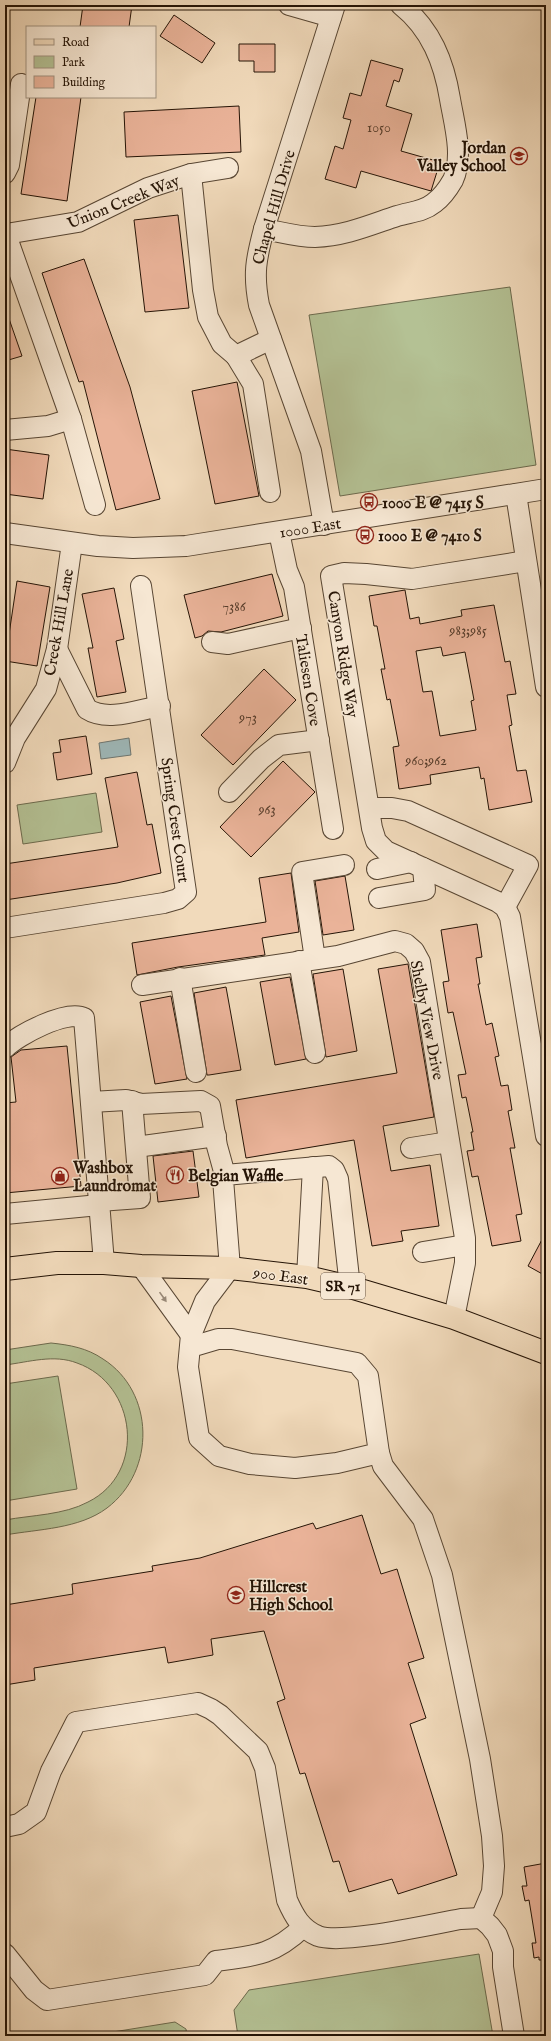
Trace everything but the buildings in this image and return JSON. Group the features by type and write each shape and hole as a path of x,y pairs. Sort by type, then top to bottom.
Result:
{"main road":[{"name":"900 East","path":"5,1268 57,1263 104,1262 141,1266 230,1268 307,1277 350,1287 454,1318 546,1353"}],"street":[{"path":"289,5 333,11"},
{"path":"264,229 313,237 354,231 435,203 453,179 457,163 457,146 449,93 441,62 428,34 418,21 401,5"},
{"name":"Chapel Hill Drive","path":"324,525 312,451 259,305 254,281 256,256 333,11"},
{"path":"5,173 9,165 9,140 21,84"},
{"path":"191,174 228,168"},
{"name":"Union Creek Way","path":"95,505 71,419 5,233 78,222 148,188 191,174 203,290 208,316 222,344 236,356 253,384 270,492"},
{"path":"236,356 271,339"},
{"path":"5,430 48,426 71,419"},
{"name":"1000 East","path":"5,533 72,543 133,548 186,546 546,489"},
{"path":"516,494 546,687"},
{"name":"Taliesen Cove","path":"279,532 287,570 294,587 333,829"},
{"name":"Creek Hill Lane","path":"5,763 15,738 46,690 57,649 72,543"},
{"name":"Canyon Ridge Way","path":"504,907 498,902 386,852 376,841 331,576 358,574 412,579 526,561"},
{"name":"Spring Crest Court","path":"5,928 164,903 178,899 186,892 160,706 141,586"},
{"path":"212,642 228,644 301,628"},
{"path":"57,649 87,710 95,715 108,715 160,706"},
{"path":"229,792 261,759 279,745 319,740"},
{"path":"370,808 392,808 408,811 528,865 504,907 510,917 546,1136"},
{"path":"315,1053 307,960 302,872 344,865"},
{"path":"377,869 417,865 425,890 379,898"},
{"name":"Shelby View Drive","path":"142,985 180,978 338,956 395,941 406,944 414,951 420,962 465,1245 465,1263 454,1318"},
{"path":"180,978 196,1072"},
{"path":"5,1048 40,1025 69,1017 81,1016 84,1018 104,1262"},
{"path":"91,1102 126,1100 141,1104 201,1101 210,1106 225,1175 223,1179 230,1268 205,1301 191,1341 188,1367 199,1438 219,1456 250,1464 294,1468 337,1463 379,1453"},
{"path":"5,1214 140,1198 132,1101"},
{"path":"136,1147 216,1136"},
{"path":"411,1148 449,1142"},
{"path":"225,1175 329,1166 334,1170 338,1179 350,1287"},
{"path":"307,1277 313,1167"},
{"path":"423,1252 465,1245"},
{"path":"141,1266 191,1341"},
{"path":"191,1341 232,1339 357,1363 368,1376 379,1453 383,1466 423,1519 442,1575 480,1759 492,1836 494,1866 492,1892 481,1918"},
{"path":"5,1827 19,1824 36,1812 51,1771 76,1722 198,1703 220,1715 258,1751 265,1768 287,1900 294,1916 303,1927 319,1936 342,1939 461,1919 481,1918 497,1935 503,1951 503,1967 514,2036"},
{"path":"5,1954 34,1990 47,2000 205,1975 216,1960 257,1955 269,1951 290,1939 303,1927"}],"green space":[{"path":"510,287 536,465 340,496 309,315"},
{"path":"96,793 102,832 23,844 17,805"},
{"path":"51,1343 72,1346 91,1352 103,1359 120,1373 132,1391 140,1411 143,1432 141,1453 134,1474 123,1492 107,1508 96,1515 58,1527 5,1535 5,1520 69,1510 88,1502 107,1489 120,1471 126,1451 127,1430 122,1409 112,1390 97,1374 77,1363 59,1359 5,1365 5,1350"},
{"path":"58,1376 77,1489 5,1501 5,1384"},
{"path":"479,1954 493,2036 238,2036 234,2010 249,1990"},
{"path":"175,2022 186,2029 187,2036 88,2036"}],"water":[{"path":"129,738 131,755 101,759 99,743"}],"place":[{"name":"Jordan Valley School","path":"519,156"},
{"name":"1000 E @ 7415 S","path":"369,502"},
{"name":"1000 E @ 7410 S","path":"365,535"},
{"name":"Belgian Waffle","path":"175,1175"},
{"name":"Washbox Laundromat","path":"60,1176"},
{"name":"Hillcrest High School","path":"236,1595"}]}
